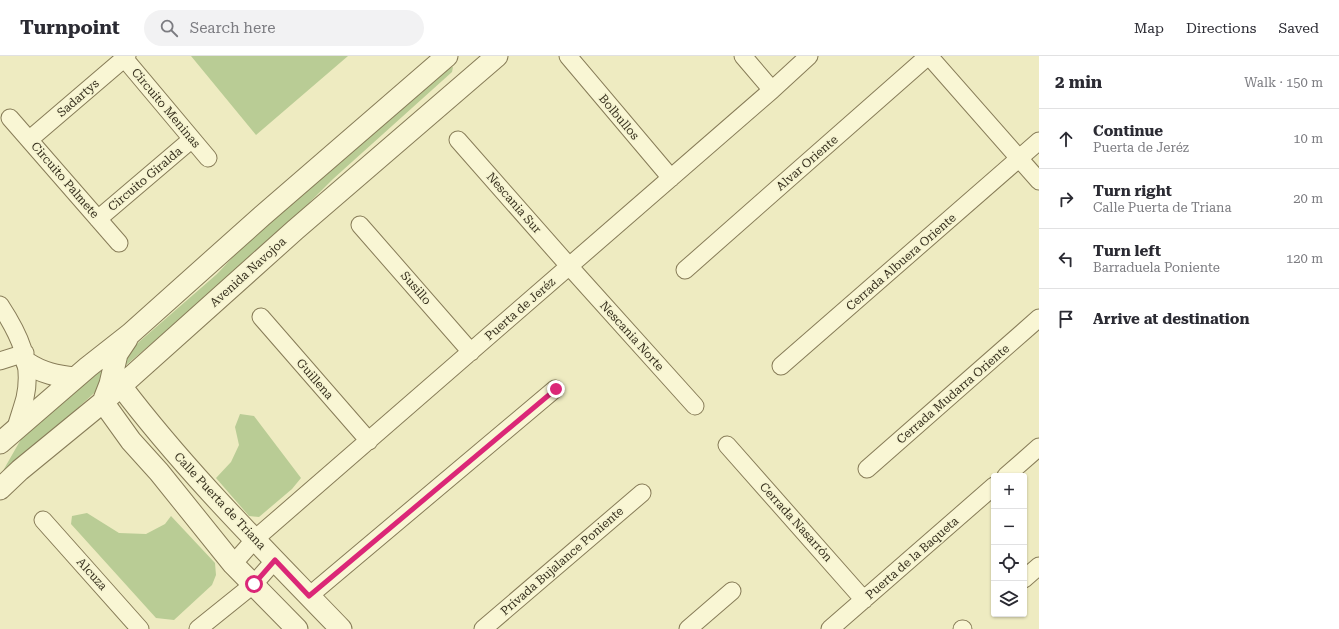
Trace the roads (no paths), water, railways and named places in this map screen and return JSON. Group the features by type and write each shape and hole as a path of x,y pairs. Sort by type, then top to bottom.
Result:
{"street":[{"path":"7,437 75,378 130,334 262,216 447,56"},
{"name":"Bolbullos","path":"568,56 671,178"},
{"path":"743,56 772,90"},
{"name":"Puerta de Jeréz","path":"234,564 255,539 772,90 809,56"},
{"path":"928,56 1039,181"},
{"name":"Alvar Oriente","path":"685,270 928,56"},
{"name":"Circuito Meninas","path":"125,57 208,158"},
{"name":"Sadartys","path":"30,139 125,57"},
{"name":"Avenida Navojoa","path":"0,489 20,470 121,386 488,59"},
{"name":"Circuito Palmete","path":"10,118 30,139 119,243"},
{"name":"Circuito Giralda","path":"98,219 192,139"},
{"name":"Nescania Sur","path":"458,140 569,266"},
{"name":"Cerrada Albuera Oriente","path":"782,366 1039,141"},
{"name":"Susillo","path":"360,225 471,352"},
{"name":"Nescania Norte","path":"569,266 695,406"},
{"path":"0,305 17,332 26,358 27,380 25,397 7,437 0,460"},
{"name":"Guillena","path":"261,317 369,441"},
{"name":"Cerrada Mudarra Oriente","path":"867,469 1039,318"},
{"path":"102,402 110,384 117,354 130,334"},
{"path":"0,361 26,358 44,373 54,376 75,378"},
{"name":"Calle Puerta de Triana","path":"121,386 177,456 341,629"},
{"path":"309,596 556,389"},
{"name":"Calle Puerta de Triana","path":"102,402 131,441 234,564 297,629"},
{"name":"Cerrada Nasarrón","path":"727,445 864,600"},
{"path":"1009,473 1039,447"},
{"path":"158,472 177,456"},
{"name":"Puerta de la Baqueta","path":"830,629 991,489"},
{"name":"Privada Bujalance Poniente","path":"482,629 642,493"},
{"name":"Alcuza","path":"43,520 140,629"},
{"path":"198,629 254,584 275,560"},
{"path":"1027,576 1039,566"},
{"path":"688,629 732,592"}]}
